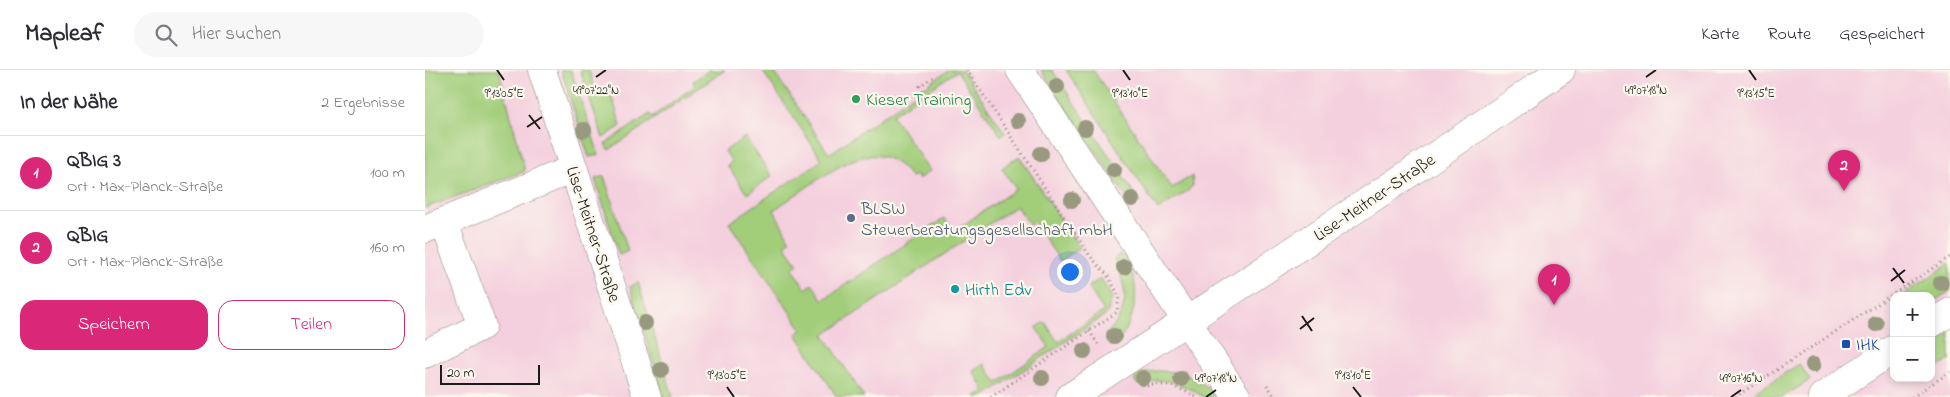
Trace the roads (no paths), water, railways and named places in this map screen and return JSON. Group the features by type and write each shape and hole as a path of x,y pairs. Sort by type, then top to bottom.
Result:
{"street":[{"name":"Lise-Meitner-Straße","path":"542,70 647,397"},
{"path":"1020,70 1237,397"},
{"name":"Lise-Meitner-Straße","path":"1070,397 1459,141 1561,70"},
{"path":"425,354 482,326 434,225 573,169"},
{"path":"1935,321 1950,312"},
{"path":"1822,397 1890,353"}],"place":[{"name":"Kieser Training","path":"856,99"},
{"name":"QBIG","path":"1844,191"},
{"name":"BLSW Steuerberatungsgesellschaft mbH","path":"851,218"},
{"name":"Hirth Edv","path":"955,289"},
{"name":"QBIG 3","path":"1554,305"},
{"name":"IHK","path":"1846,344"}]}
